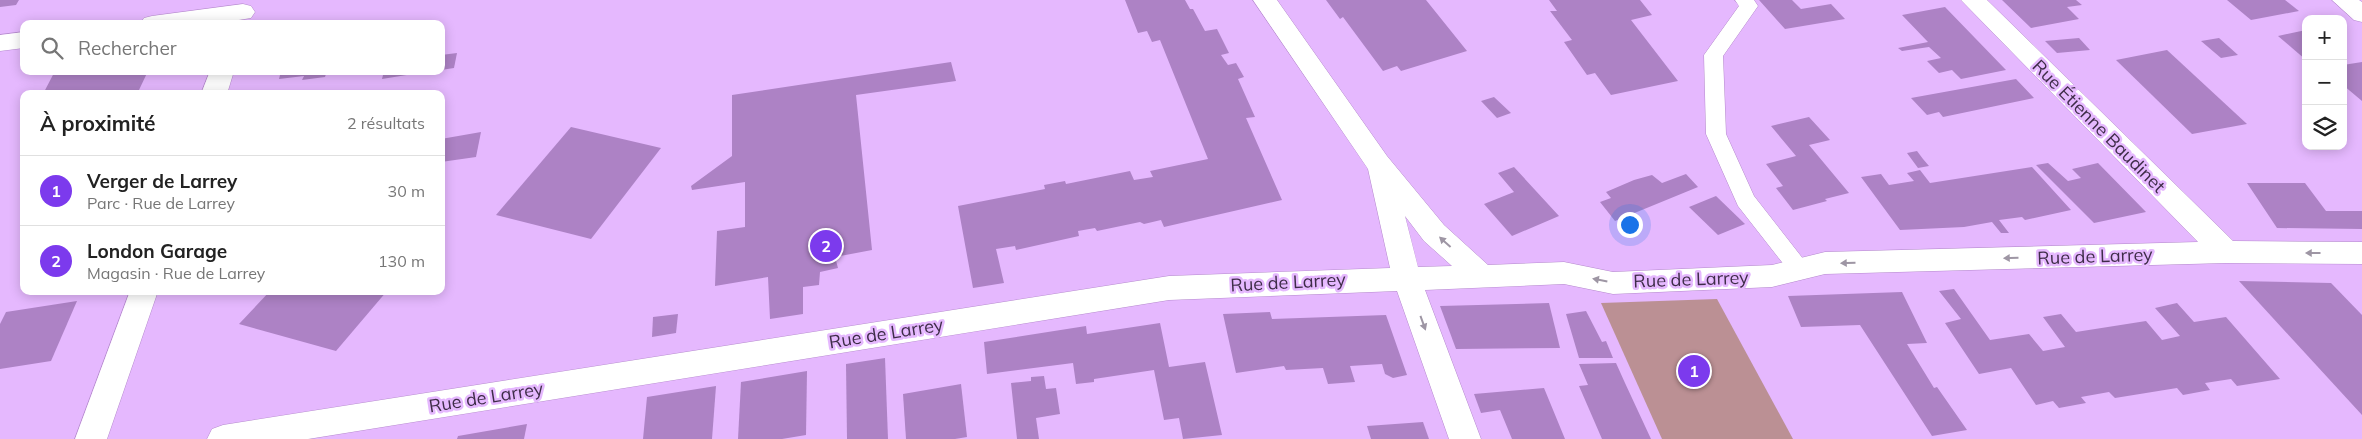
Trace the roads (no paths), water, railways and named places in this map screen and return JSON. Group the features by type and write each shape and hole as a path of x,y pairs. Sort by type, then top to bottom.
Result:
{"street":[{"path":"1265,0 1378,163 1434,232 1481,275"},
{"name":"Rue Étienne Baudinet","path":"1973,0 2226,252"},
{"path":"2344,0 2362,14"},
{"path":"182,20 243,12"},
{"path":"0,43 20,40"},
{"path":"215,90 221,75"},
{"path":"1378,163 1406,277 1465,439"},
{"name":"Rue de Larrey","path":"222,439 1169,288 1406,277 1564,273 1613,282 1772,276 1825,263 2226,252 2362,253"},
{"path":"91,439 143,295"}],"lane":[{"path":"1744,0 1749,6 1713,55 1716,134 1745,200 1800,269"}],"place":[{"name":"London Garage","path":"826,246"},
{"name":"Verger de Larrey","path":"1694,371"}]}
